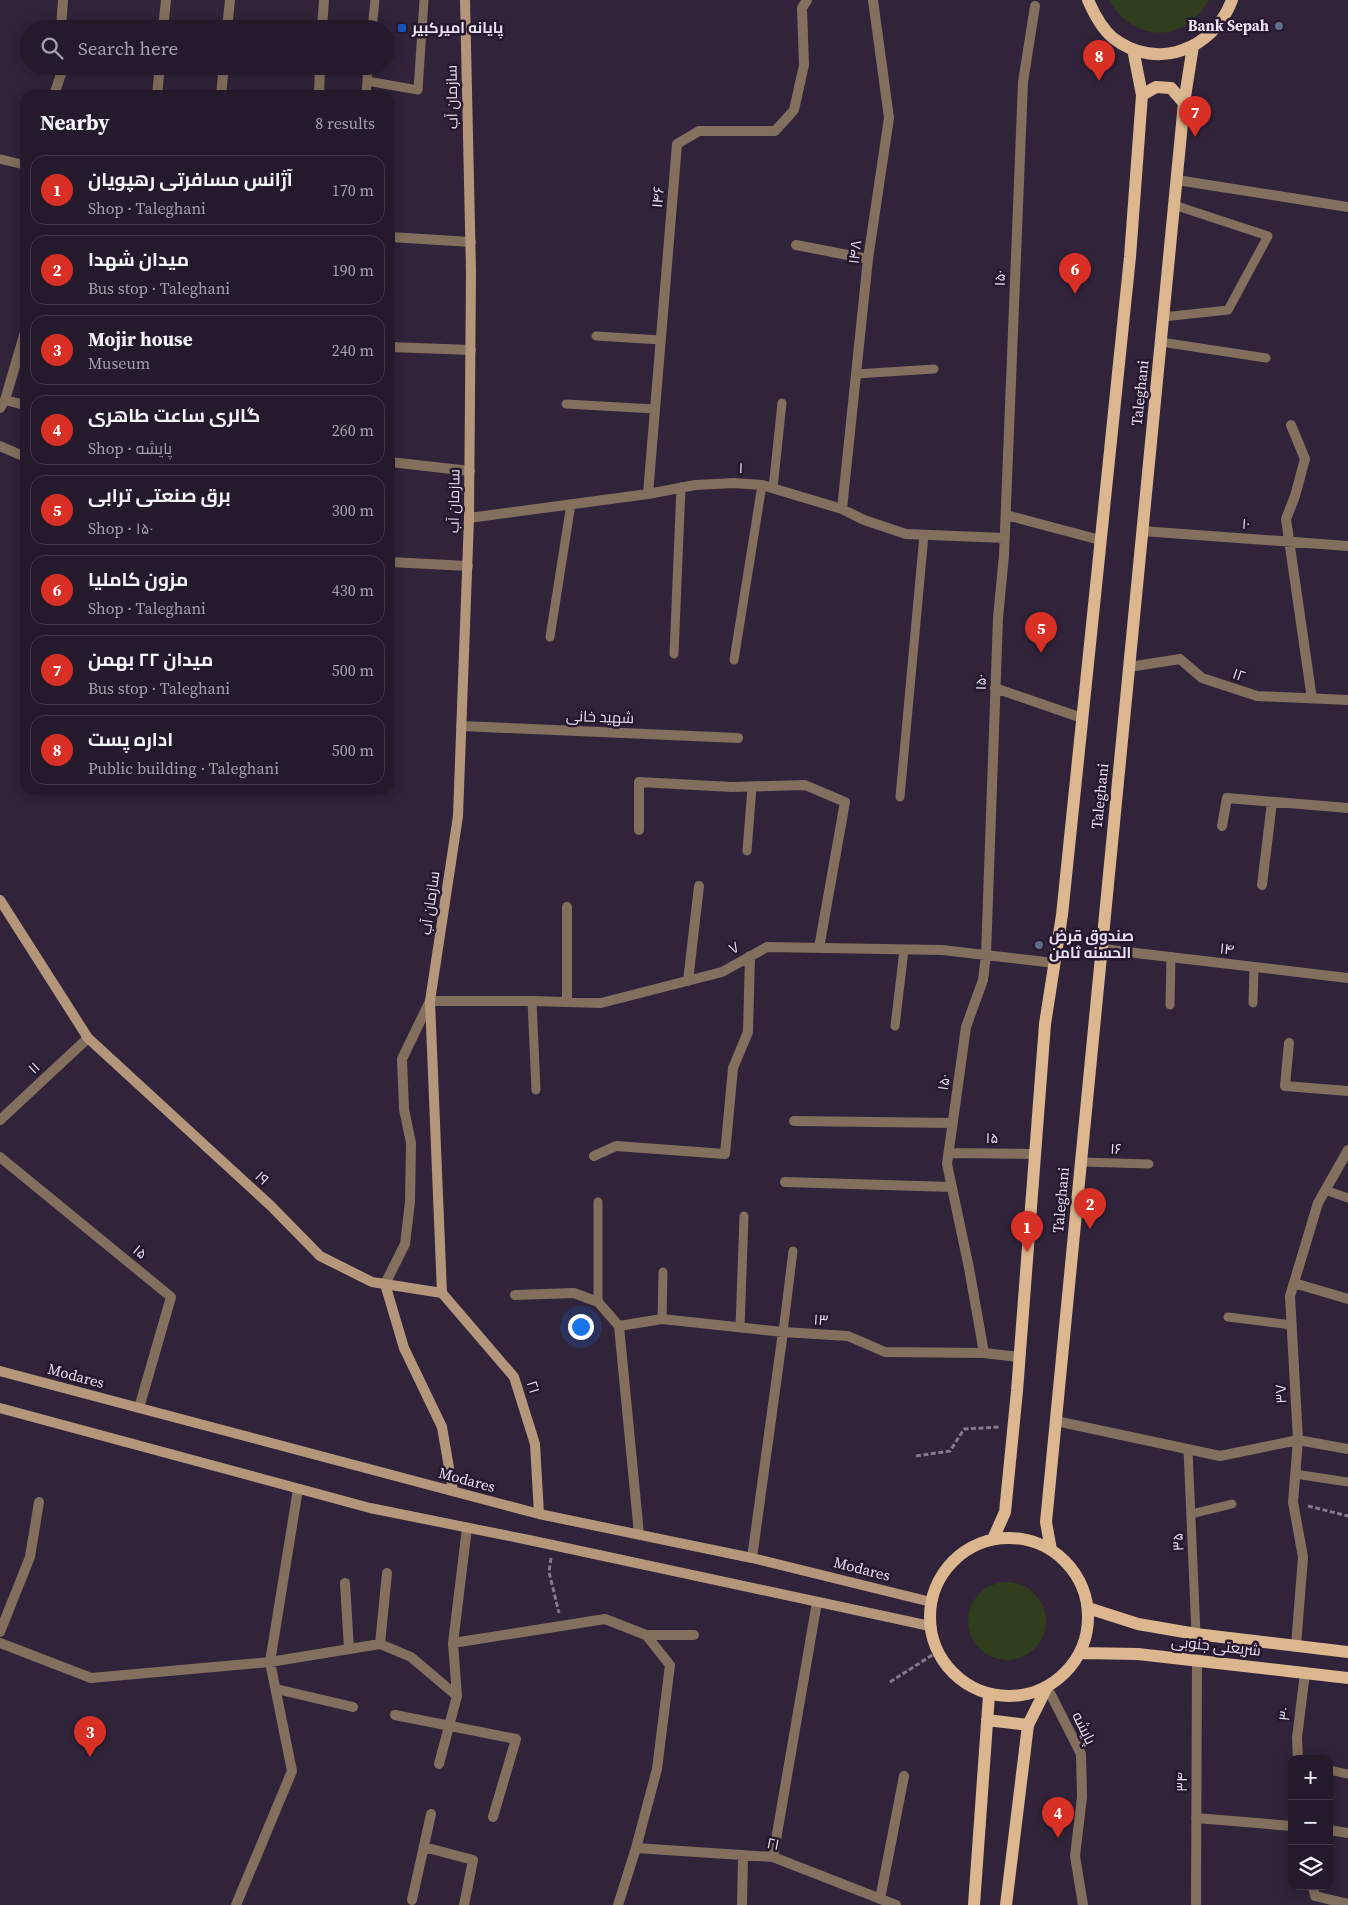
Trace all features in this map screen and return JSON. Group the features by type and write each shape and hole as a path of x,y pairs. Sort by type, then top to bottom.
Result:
{"main road":[{"path":"1088,0 1098,21 1113,38 1133,49 1153,54 1174,53 1193,46 1210,35 1223,20 1232,0"},
{"name":"Taleghani","path":"1051,1550 1046,1522 1184,103 1193,46"},
{"name":"Taleghani","path":"993,1539 1005,1512 1045,1024 1062,916 1130,257 1142,95 1133,49"},
{"path":"1142,95 1156,87 1171,88 1184,103"},
{"path":"1013,1538 1033,1542 1051,1550 1069,1565 1082,1586 1088,1608 1087,1631 1080,1653 1066,1672 1047,1687 1028,1694 1009,1697 989,1694 968,1686 950,1671 937,1652 930,1626 931,1602 939,1580 953,1561 971,1547 993,1539 1013,1538"},
{"name":"شریعتی جنوبی","path":"1088,1608 1138,1624 1196,1634 1348,1652"},
{"name":"شریعتی جنوبی","path":"1080,1653 1138,1654 1348,1678"},
{"path":"1006,1905 1028,1725 1047,1687"},
{"path":"974,1905 989,1694"},
{"path":"987,1720 1028,1725"}],"street":[{"path":"61,20 62,0"},
{"path":"165,20 166,0"},
{"path":"228,20 230,0"},
{"path":"323,20 324,0"},
{"name":"سازمان آب","path":"442,1293 430,1001 458,816 470,518 471,242 465,0"},
{"name":"۱۴۶","path":"648,494 677,144 699,131 775,131 794,110 804,64 802,8 807,0"},
{"name":"۱۴۸","path":"842,509 868,259 888,118 872,0"},
{"name":"۱۵۰","path":"984,1353 947,1164 966,1027 983,980 986,956 998,618 1005,538 1023,82 1035,6"},
{"path":"56,90 61,75"},
{"path":"158,90 159,75"},
{"path":"222,90 223,75"},
{"path":"319,90 320,75"},
{"path":"1177,180 1347,205"},
{"path":"395,237 471,242"},
{"path":"796,245 868,259"},
{"path":"395,347 471,350"},
{"path":"20,348 3,404 20,405"},
{"path":"1291,425 1305,459 1295,496 1286,518 1312,698"},
{"path":"0,446 20,455"},
{"path":"395,462 470,470"},
{"name":"۱","path":"470,518 648,494 695,485 762,484 842,509 864,520 906,534 1005,538"},
{"path":"1006,515 1100,540"},
{"name":"۱۰","path":"1142,531 1348,546"},
{"path":"395,562 468,566"},
{"name":"۱۲","path":"1129,667 1180,659 1202,678 1257,696 1348,700"},
{"path":"996,688 1082,718"},
{"name":"شهید خانی","path":"461,726 738,738"},
{"path":"639,830 639,782 732,788 805,785 845,802 819,948"},
{"path":"1222,826 1227,798 1348,808"},
{"path":"1262,885 1272,802"},
{"path":"688,981 699,886"},
{"name":"۱۹","path":"0,900 88,1038 270,1206 320,1256 372,1282 442,1293"},
{"path":"567,907 567,1002"},
{"name":"۷","path":"430,1001 532,1001 601,1004 722,972 767,947 942,950 1054,963"},
{"name":"۱۴","path":"1102,949 1348,978"},
{"path":"594,1156 616,1146 725,1154 733,1068 748,1032 750,956"},
{"name":"سازمان آب","path":"385,1284 405,1244 410,1202 411,1143 404,1109 402,1059 430,1001"},
{"name":"۱۱","path":"0,1120 88,1038"},
{"path":"1289,1043 1285,1086 1348,1091"},
{"path":"794,1121 953,1123"},
{"name":"۳۷","path":"1296,1646 1303,1557 1293,1502 1298,1440 1290,1296 1318,1204 1347,1152"},
{"name":"۱۵","path":"949,1153 1035,1154"},
{"name":"۱۵","path":"0,1157 171,1297 139,1408"},
{"path":"785,1182 952,1187"},
{"path":"1294,1283 1348,1299"},
{"path":"385,1284 404,1348 442,1427 453,1491"},
{"name":"۲۱","path":"442,1293 514,1377 535,1444 539,1514"},
{"path":"515,1294 574,1293 598,1302 619,1326 639,1534"},
{"name":"۱۳","path":"619,1326 662,1319 783,1332 848,1336 885,1352 984,1353 1019,1357"},
{"path":"752,1558 783,1332"},
{"name":"Modares","path":"0,1371 539,1514 752,1558 931,1602"},
{"path":"0,1408 370,1508 930,1626"},
{"path":"1056,1420 1220,1456 1298,1440 1348,1448"},
{"path":"236,1905 292,1771 270,1662 298,1489"},
{"path":"0,1632 30,1557 39,1502"},
{"path":"439,1764 457,1696 453,1643 467,1528"},
{"path":"380,1644 387,1573"},
{"path":"346,1583 349,1649"},
{"path":"773,1857 817,1602"},
{"path":"453,1643 605,1619 646,1635 694,1635"},
{"path":"618,1905 658,1769 670,1665 646,1635"},
{"path":"0,1643 91,1678 270,1662 380,1644 411,1657 457,1696"},
{"name":"۳۴","path":"1196,1905 1197,1660"},
{"name":"۳۰","path":"1298,1755 1297,1738 1305,1673"},
{"name":"پایشه","path":"1047,1687 1081,1754 1082,1797 1075,1856 1082,1905"},
{"path":"276,1689 353,1707"},
{"path":"395,1715 516,1739 493,1817"},
{"path":"880,1899 904,1776"},
{"path":"412,1900 431,1814"},
{"path":"1196,1818 1288,1826"},
{"path":"1333,1831 1348,1833"},
{"path":"424,1847 473,1860 464,1905"},
{"name":"۲۱","path":"636,1848 773,1857 896,1905"},
{"path":"742,1905 743,1855"},
{"path":"1314,1890 1315,1896 1348,1904"}],"lane":[{"path":"373,20 376,0"},
{"path":"367,81 418,90 424,0"},
{"path":"366,90 367,75"},
{"path":"0,159 20,164"},
{"path":"1163,317 1228,310 1268,236 1174,205"},
{"path":"596,336 661,340"},
{"path":"1161,342 1266,358"},
{"path":"856,374 934,369"},
{"path":"773,488 782,403"},
{"path":"566,404 655,409"},
{"path":"734,660 762,484"},
{"path":"674,654 681,487"},
{"path":"550,637 571,504"},
{"path":"900,797 924,535"},
{"path":"747,852 752,787"},
{"path":"895,1026 904,950"},
{"path":"1170,1005 1171,957"},
{"path":"1253,1003 1254,967"},
{"path":"532,1001 536,1090"},
{"name":"۱۶","path":"1081,1162 1150,1164"},
{"path":"1325,1190 1348,1198"},
{"path":"598,1202 598,1302"},
{"path":"740,1327 744,1216"},
{"path":"783,1332 793,1251"},
{"path":"662,1319 663,1272"},
{"path":"1228,1317 1292,1325"},
{"name":"۳۵","path":"1188,1449 1196,1634"},
{"path":"1295,1474 1348,1482"},
{"path":"1191,1514 1232,1504"},
{"path":"1333,1771 1348,1774"}],"path":[{"path":"916,1456 950,1451 964,1429 1013,1427"},
{"path":"1293,1502 1348,1516"},
{"path":"554,1546 548,1572 562,1626"},
{"path":"890,1682 937,1652"}],"green space":[{"path":"1109,0 1209,0 1199,14 1187,25 1173,31 1159,33 1145,30 1132,24 1119,14"},
{"path":"1007,1582 1022,1585 1035,1593 1043,1606 1046,1621 1043,1636 1035,1649 1022,1657 1007,1660 992,1657 979,1649 971,1636 968,1621 971,1606 979,1593 992,1585"}],"place":[{"name":"Bank Sepah","path":"1279,26"},
{"name":"پایانه امیرکبیر","path":"402,28"},
{"name":"اداره پست","path":"1099,81"},
{"name":"میدان ۲۲ بهمن","path":"1195,137"},
{"name":"مزون کاملیا","path":"1075,294"},
{"name":"برق صنعتی ترابی","path":"1041,653"},
{"name":"صندوق قرض الحسنه ثامن","path":"1039,945"},
{"name":"میدان شهدا","path":"1090,1229"},
{"name":"آژانس مسافرتی رهپویان","path":"1027,1252"},
{"name":"Mojir house","path":"90,1757"},
{"name":"گالری ساعت طاهری","path":"1058,1838"}]}
